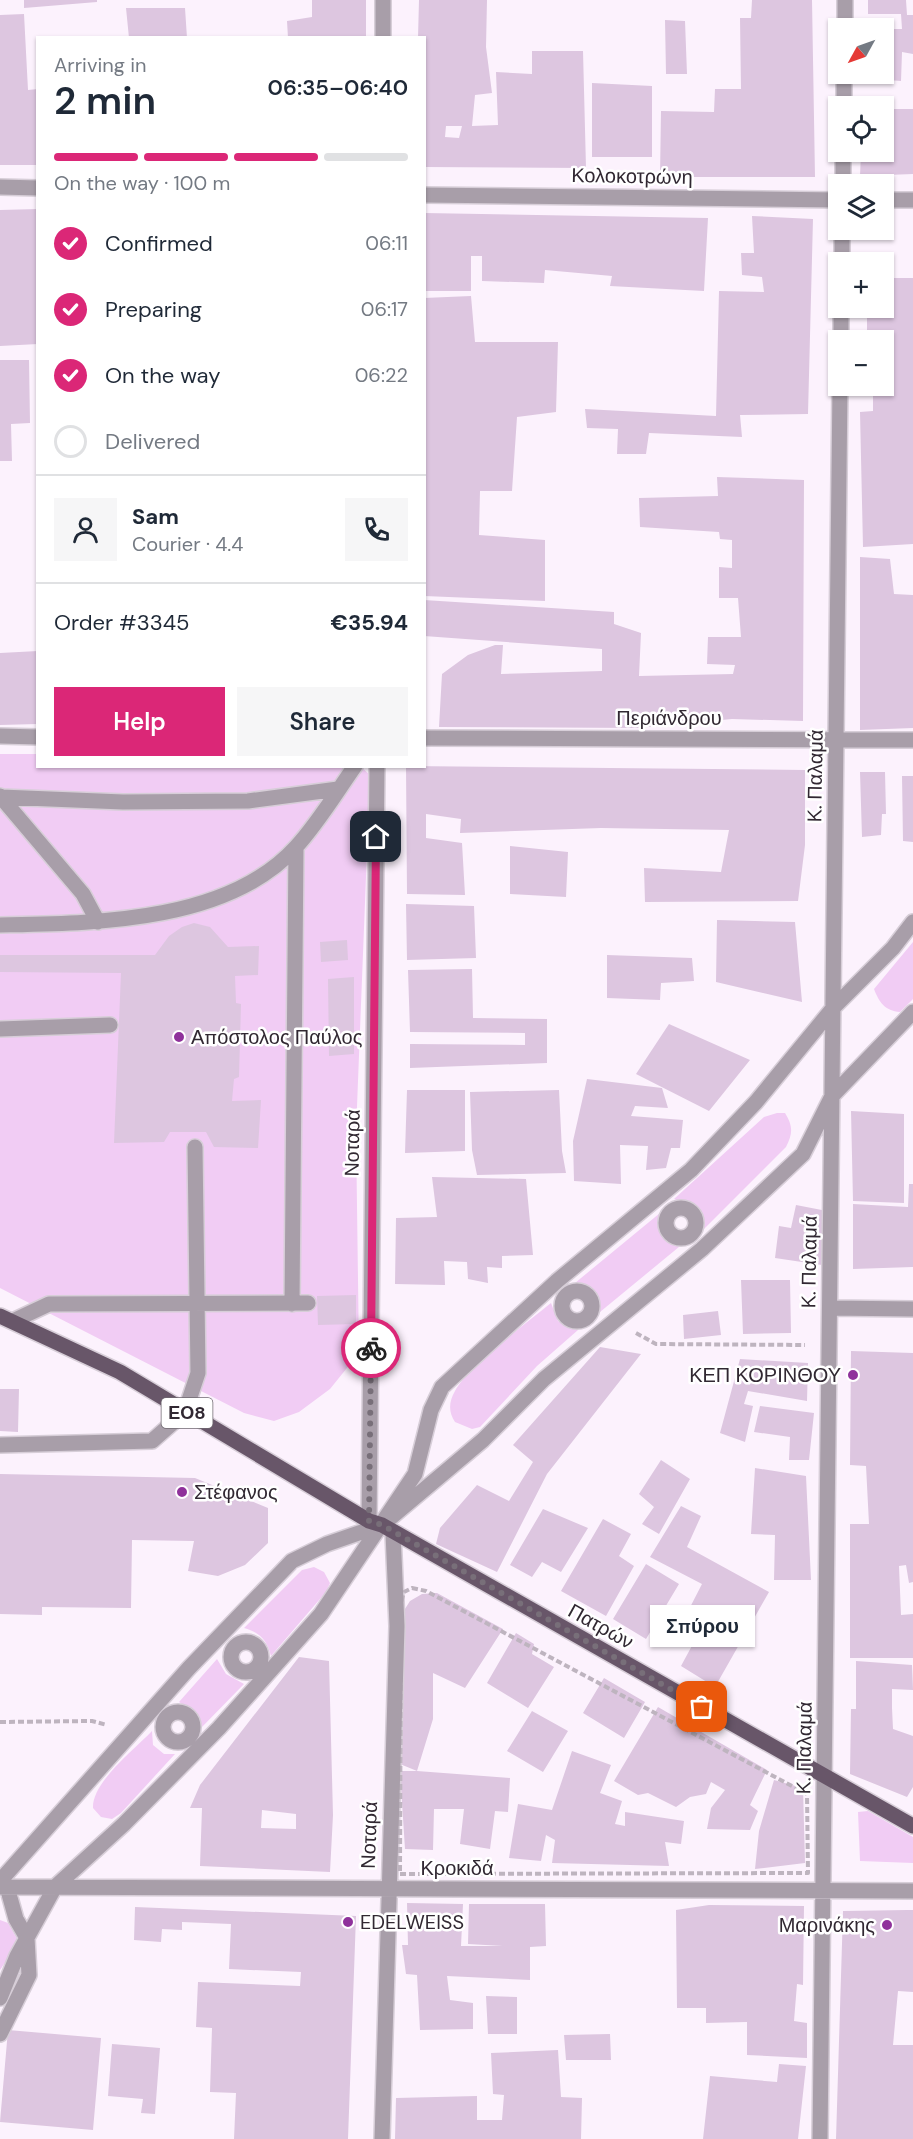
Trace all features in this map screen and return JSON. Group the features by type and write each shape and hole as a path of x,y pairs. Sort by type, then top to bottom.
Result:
{"main road":[{"name":"ΕΟ8","path":"7,1318 120,1372 382,1526"},
{"name":"Πατρών","path":"382,1526 913,1826"}],"street":[{"path":"383,0 383,36"},
{"path":"844,18 845,0"},
{"path":"0,187 36,188"},
{"name":"Κολοκοτρώνη","path":"426,195 828,200"},
{"path":"894,200 913,200"},
{"name":"Κ. Παλαμά","path":"820,2139 826,1777 840,396"},
{"path":"0,736 36,737"},
{"name":"Περιάνδρου","path":"426,738 913,740"},
{"path":"0,925 138,919 193,905 263,875 296,848 354,768"},
{"name":"Νοταρά","path":"377,768 382,1526 397,1626 382,2139"},
{"path":"0,796 123,802 248,801 338,789"},
{"path":"0,796 83,894 98,922"},
{"path":"7,1318 49,1304 300,1303 296,848"},
{"path":"0,1998 27,1938 55,1887 124,1824 195,1742 262,1671 321,1614 415,1474 431,1410 442,1388 557,1281 691,1170 756,1102 834,1007 892,948 913,922"},
{"path":"0,2034 29,1975 27,1938 2,1885 125,1738 292,1561 327,1544 382,1526 483,1440 544,1379 702,1249 803,1154 832,1095 913,1012"},
{"path":"0,1029 110,1025"},
{"path":"0,1445 152,1441 185,1412 198,1373 195,1147"},
{"path":"659,1197 671,1211"},
{"path":"685,1208 693,1213 696,1223 690,1234 678,1238 669,1233 666,1219 671,1211 685,1208"},
{"path":"690,1234 702,1249"},
{"path":"557,1281 567,1294"},
{"path":"581,1291 589,1296 592,1306 585,1319 574,1321 565,1316 562,1302 567,1294 581,1291"},
{"path":"830,1308 913,1308"},
{"path":"585,1319 597,1334"},
{"path":"225,1631 236,1645"},
{"path":"245,1641 258,1647 262,1671 244,1672 234,1667 231,1653 236,1645 245,1641"},
{"path":"156,1704 168,1715"},
{"path":"168,1715 182,1712 190,1717 194,1727 195,1742"},
{"path":"168,1715 163,1728 167,1737 176,1742 195,1742"},
{"name":"Κροκιδά","path":"2,1885 913,1891"}],"path":[{"path":"619,1317 638,1335 656,1344 830,1346"},
{"path":"412,1588 426,1591 807,1794 808,1873 400,1874 401,1603 404,1592 412,1588"},
{"path":"0,1722 92,1721 116,1730 125,1738"}],"shaded area":[{"path":"0,754 36,754 36,768 362,768 370,775 356,1132 359,1353 330,1389 299,1412 274,1421 244,1413 0,1288"},
{"path":"913,942 913,999 900,1012 890,1010 883,1005 874,989"},
{"path":"785,1113 790,1122 791,1134 786,1147 700,1233 700,1217 694,1207 674,1199 764,1117"},
{"path":"660,1213 660,1228 665,1239 673,1245 685,1242 600,1312 594,1292 575,1283"},
{"path":"551,1303 558,1321 578,1330 537,1366 480,1427 472,1429 455,1422 450,1410 451,1403 462,1381 485,1357"},
{"path":"314,1567 324,1572 330,1583 326,1592 271,1656 262,1638 244,1628 302,1570"},
{"path":"217,1659 226,1674 244,1684 202,1727 198,1716 179,1702"},
{"path":"152,1731 153,1745 164,1754 175,1754 121,1813 112,1819 101,1817 93,1808 99,1788 115,1767"},
{"path":"868,1811 913,1837 913,1863 860,1861 858,1812"},
{"path":"0,1920 8,1923 19,1942 0,1970"}],"building":[{"path":"24,0 97,0 97,2 24,8"},
{"path":"312,0 366,0 366,36 288,36 287,21 312,17"},
{"path":"419,0 487,0 486,47 492,93 475,95 472,126 498,125 496,72 532,74 532,51 583,51 586,168 426,167 426,36 418,36","holes":["446,126 462,126 459,138 445,137"]},
{"path":"752,0 812,0 815,177 660,177 661,111 714,112 715,89 741,89 740,18 751,18"},
{"path":"868,0 906,0 907,15 913,15 913,54 902,52 901,81 894,80 894,29 902,29 901,14 868,14"},
{"path":"126,8 185,8 187,36 129,36"},
{"path":"24,14 28,90 36,89 36,165 0,165 0,15"},
{"path":"665,20 685,21 687,74 666,74"},
{"path":"592,83 652,86 652,157 592,157"},
{"path":"894,109 913,109 913,174 860,174 861,162 894,162"},
{"path":"36,209 36,344 0,346 0,210"},
{"path":"426,213 708,218 704,291 610,286 612,276 545,270 544,283 482,281 482,256 471,256 471,291 426,291"},
{"path":"752,216 813,219 808,414 740,415 742,437 649,433 646,454 617,454 618,429 587,428 585,409 716,416 719,291 764,292 762,277 742,275 741,253 754,253"},
{"path":"894,278 913,278 913,544 863,547 860,412 873,411 873,396 894,396 894,330 867,330 867,318 894,318"},
{"path":"471,296 475,342 558,342 556,412 517,417 512,491 480,491 479,535 545,540 545,601 426,596 426,298"},
{"path":"0,360 29,360 30,423 11,424 12,461 0,461"},
{"path":"717,477 804,480 803,721 732,719 638,728 439,727 442,674 468,655 495,645 503,645 501,674 602,671 602,649 426,636 426,600 614,612 614,624 641,633 639,676 733,674 735,665 707,664 708,637 741,637 738,598 719,598 719,567 732,568 732,540 720,539 719,532 640,527 639,498 718,496"},
{"path":"860,557 890,559 894,594 913,595 913,728 860,730"},
{"path":"36,651 36,724 0,725 0,653"},
{"path":"426,766 805,770 805,845 798,901 645,902 644,868 721,872 729,830 601,828 460,833 461,819 426,814 426,838 462,843 465,895 407,894 406,768"},
{"path":"860,772 885,772 886,814 882,814 881,835 862,837"},
{"path":"902,776 913,776 913,842 903,841"},
{"path":"510,846 568,852 566,897 510,894"},
{"path":"406,904 474,906 476,958 407,960"},
{"path":"717,920 795,922 802,1002 716,982"},
{"name":"Απόστολος Παύλος","path":"194,923 210,927 228,947 259,946 258,975 235,976 236,1003 241,1004 239,1077 234,1079 232,1101 261,1100 258,1148 214,1147 206,1132 170,1132 164,1142 114,1143 121,973 0,972 0,955 155,955 169,936 182,927"},
{"path":"347,940 348,960 321,962 320,942"},
{"path":"607,955 692,958 694,981 661,983 660,1000 607,998"},
{"path":"472,969 473,1018 547,1019 547,1063 410,1068 410,1044 525,1045 525,1033 410,1032 408,970"},
{"path":"354,977 354,1054 329,1056 328,979"},
{"path":"669,1024 750,1060 709,1111 636,1074"},
{"path":"587,1079 662,1088 668,1108 635,1106 631,1116 683,1120 680,1148 671,1148 666,1168 646,1170 648,1146 620,1145 621,1184 574,1181 573,1141"},
{"path":"407,1090 465,1090 465,1151 405,1153"},
{"path":"559,1090 562,1151 566,1173 477,1175 472,1150 470,1092"},
{"path":"851,1111 904,1114 904,1203 853,1201"},
{"path":"432,1177 526,1179 533,1255 502,1256 502,1268 487,1267 488,1283 468,1279 467,1262 444,1261 445,1285 395,1284 396,1218 437,1217"},
{"path":"909,1184 913,1184 913,1267 853,1269 853,1204 908,1207"},
{"path":"796,1205 827,1211 822,1265 775,1258 779,1226 791,1228"},
{"path":"741,1280 790,1280 791,1333 743,1334"},
{"path":"356,1295 356,1324 318,1325 317,1296"},
{"path":"718,1311 721,1335 684,1339 683,1315"},
{"path":"600,1347 641,1354 547,1474 497,1572 436,1544 440,1528 477,1485 509,1501 533,1462 513,1445"},
{"path":"851,1351 913,1353 913,1582 909,1583 906,1565 899,1566 901,1615 913,1614 913,1658 850,1658 850,1524 869,1524 866,1466 850,1465"},
{"path":"740,1359 808,1363 807,1401 748,1391 744,1404 753,1406 745,1442 720,1433"},
{"path":"0,1389 19,1389 18,1432 0,1431"},
{"path":"760,1406 814,1413 809,1460 789,1460 790,1437 754,1432"},
{"path":"661,1460 690,1479 659,1534 642,1524 654,1507 639,1494"},
{"path":"755,1468 806,1476 811,1580 774,1580 775,1535 751,1534"},
{"path":"0,1474 195,1478 268,1508 268,1543 245,1565 218,1576 188,1571 194,1541 132,1540 131,1608 42,1607 42,1615 0,1614"},
{"path":"681,1506 701,1516 687,1547 769,1592 715,1687 681,1666 701,1629 683,1621 702,1584 650,1557"},
{"path":"543,1509 588,1528 561,1572 542,1562 532,1577 510,1565"},
{"path":"603,1519 631,1534 619,1556 634,1566 606,1616 561,1591"},
{"path":"646,1564 679,1584 646,1639 613,1619"},
{"path":"437,1593 503,1629 465,1688 433,1673 433,1719 417,1771 400,1764 403,1612 410,1601 422,1594"},
{"path":"516,1633 534,1644 532,1654 554,1667 528,1708 487,1683"},
{"path":"299,1657 329,1661 333,1815 330,1872 200,1866 202,1808 190,1808 200,1785","holes":["262,1810 296,1814 296,1829 261,1828"]},
{"path":"856,1661 912,1665 913,1690 892,1689 893,1729 913,1736 913,1787 907,1797 850,1774 851,1709 856,1709"},
{"path":"604,1678 645,1702 624,1738 583,1713"},
{"path":"658,1707 767,1770 750,1805 758,1811 750,1830 707,1829 711,1808 725,1790 711,1782 706,1794 690,1797 676,1807 648,1793 638,1795 614,1781"},
{"path":"532,1711 568,1731 543,1772 507,1751"},
{"path":"572,1751 611,1765 600,1793 622,1801 615,1824 625,1826 625,1812 684,1821 681,1844 665,1842 669,1866 552,1863 555,1840 546,1835 541,1861 509,1858 518,1804 552,1810"},
{"path":"400,1771 510,1778 508,1812 495,1811 490,1849 460,1844 464,1809 434,1809 433,1850 405,1849"},
{"path":"774,1780 803,1788 805,1863 755,1869 759,1831"},
{"path":"407,1903 463,1904 461,1946 503,1946 468,1944 469,1904 545,1904 546,1946 530,1947 530,1980 447,1976 450,2000 473,2003 473,2029 420,2030 417,1975 406,1974 402,1945 408,1945"},
{"path":"709,1905 804,1906 803,1985 797,1984 794,2021 807,2023 807,2058 747,2055 747,2022 706,2023 706,2008 677,2008 676,1910"},
{"path":"135,1907 356,1916 348,2139 234,2139 236,2093 210,2092 212,2028 196,2027 198,1982 300,1986 301,1972 229,1969 231,1924 182,1922 182,1930 162,1929 161,1942 134,1940"},
{"path":"913,1910 913,1992 898,1991 893,2045 913,2045 913,2139 836,2139 843,1911"},
{"path":"486,1996 517,1997 517,2034 488,2034"},
{"path":"8,2030 101,2038 93,2130 0,2122"},
{"path":"610,2034 611,2060 566,2060 564,2035"},
{"path":"112,2044 160,2048 155,2114 141,2113 143,2099 108,2096"},
{"path":"558,2050 561,2097 582,2098 581,2139 395,2139 396,2098 477,2096 477,2120 502,2120 504,2095 493,2094 491,2053"},
{"path":"779,2064 806,2066 798,2139 703,2139 710,2076 777,2082"}],"way so far":[{"path":"371,1348 369,1521 382,1525 702,1707"}],"place":[{"name":"Απόστολος Παύλος","path":"179,1037"},
{"name":"ΚΕΠ ΚΟΡΙΝΘΟΥ","path":"853,1375"},
{"name":"Στέφανος","path":"182,1492"},
{"name":"Σπύρου","path":"702,1707"},
{"name":"EDELWEISS","path":"348,1922"},
{"name":"Μαρινάκης","path":"887,1925"}],"route":[{"path":"371,1348 376,837"}]}
